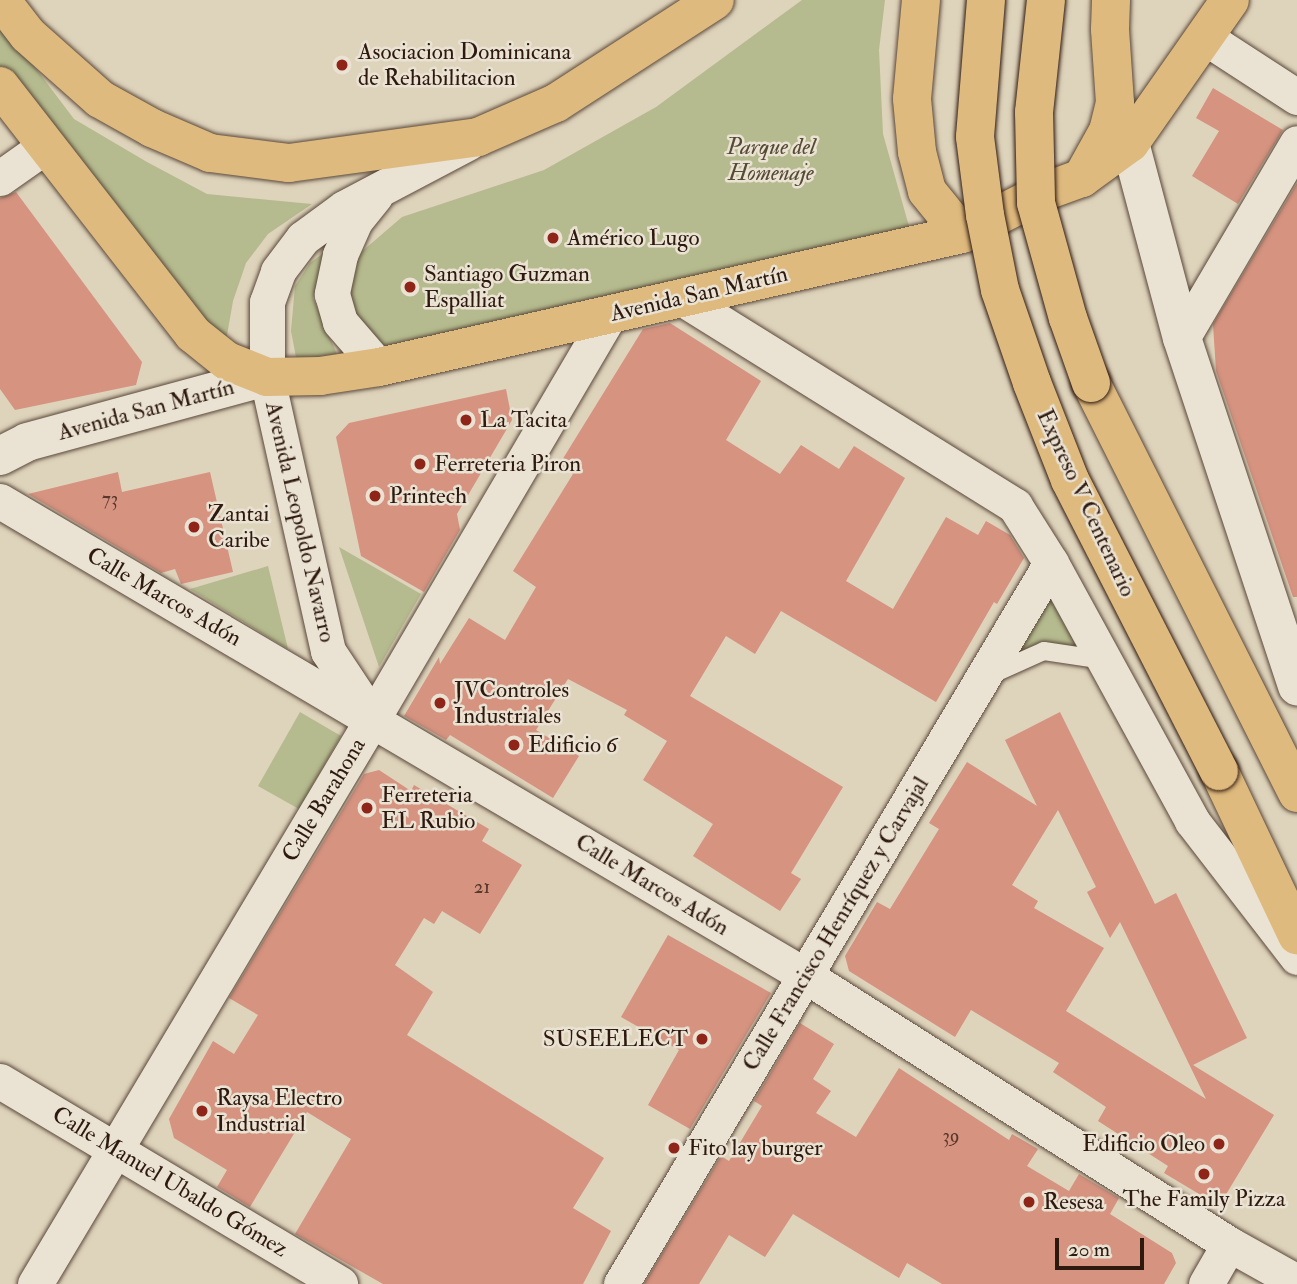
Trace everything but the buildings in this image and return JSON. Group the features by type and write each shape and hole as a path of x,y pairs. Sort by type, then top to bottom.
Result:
{"main road":[{"path":"1,0 27,35 100,99 152,128 210,153 289,163 478,137 556,103 715,0"},
{"path":"921,0 912,99 917,152 927,191 962,234"},
{"name":"Expreso V Centenario","path":"986,0 975,137 985,215 1000,290 1032,383 1070,480 1219,771 1297,935"},
{"path":"1046,0 1034,112 1036,203 1068,318 1091,383 1297,793"},
{"path":"1082,178 1108,131 1115,103 1110,29 1111,0"},
{"name":"Avenida San Martín","path":"267,377 320,376 379,367 962,234 1046,191 1082,178 1130,143 1230,0"},
{"name":"Avenida Leopoldo Navarro","path":"0,86 44,147 193,334 228,361 267,377"}],"street":[{"path":"1203,36 1297,97"},
{"path":"267,377 267,302 278,271 303,238 344,208 478,137"},
{"path":"1130,143 1182,338 1297,686"},
{"path":"1182,338 1297,143"},
{"path":"0,178 44,147"},
{"path":"379,367 340,322 332,294 341,255 355,221 384,185"},
{"path":"683,299 1015,506 1051,563 1192,821 1297,957"},
{"name":"Calle Barahona","path":"35,1284 373,719 609,315"},
{"name":"Avenida San Martín","path":"12,444 267,377"},
{"name":"Avenida Leopoldo Navarro","path":"267,377 328,651 373,719"},
{"name":"Calle Marcos Adón","path":"0,501 806,976 1229,1244 1297,1282"},
{"name":"Calle Francisco Henríquez y Carvajal","path":"621,1284 1051,563"},
{"name":"Calle Manuel Ubaldo Gómez","path":"0,1081 340,1284"},
{"path":"1206,1284 1229,1244"}],"lane":[{"path":"981,679 1044,651 1104,660"}],"green space":[{"name":"Parque del Homenaje","path":"802,0 885,0 879,50 883,134 914,244 394,354 366,337 349,300 352,260 402,217 544,170 656,107"},
{"path":"0,21 74,119 147,162 207,194 312,204 268,234 246,263 233,301 226,341 213,335 0,83"},
{"path":"329,249 313,298 339,359 298,368 291,331 295,286 310,263"},
{"path":"339,547 421,594 379,667"},
{"path":"268,566 288,649 190,589"},
{"path":"1051,583 1084,648 1043,643 1001,663"},
{"path":"300,712 341,736 299,809 258,786"}],"place":[{"name":"Asociacion Dominicana de Rehabilitacion","path":"342,65"},
{"name":"Américo Lugo","path":"553,238"},
{"name":"Santiago Guzman Espalliat","path":"410,287"},
{"name":"La Tacita","path":"466,420"},
{"name":"Ferreteria Piron","path":"420,464"},
{"name":"Printech","path":"375,496"},
{"name":"Zantai Caribe","path":"194,527"},
{"name":"JVControles Industriales","path":"440,703"},
{"name":"Edificio 6","path":"514,745"},
{"name":"Ferreteria EL Rubio","path":"367,808"},
{"name":"SUSEELECT","path":"702,1039"},
{"name":"Raysa Electro Industrial","path":"202,1111"},
{"name":"Edificio Oleo","path":"1219,1144"},
{"name":"Fito lay burger","path":"674,1148"},
{"name":"The Family Pizza","path":"1204,1174"},
{"name":"Resesa","path":"1029,1202"}]}
